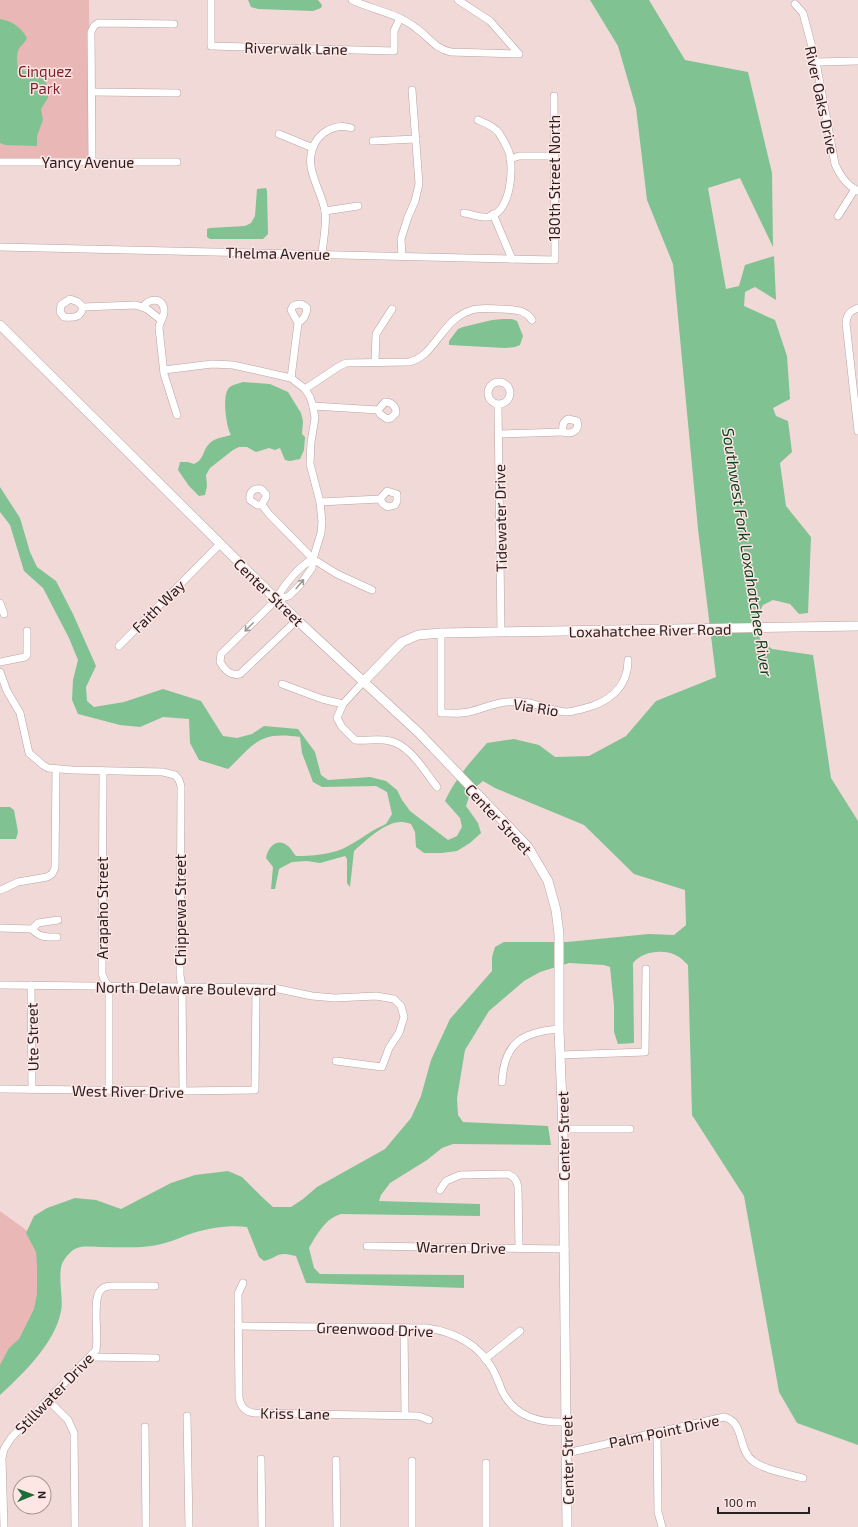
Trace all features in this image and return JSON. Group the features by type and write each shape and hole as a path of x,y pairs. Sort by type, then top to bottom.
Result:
{"street":[{"name":"Riverwalk Lane","path":"211,0 211,46 394,51 394,31 400,18"},
{"path":"352,0 364,6 400,18 417,29 435,46 447,51 519,54 490,21 458,0"},
{"name":"River Oaks Drive","path":"795,4 803,13 816,62 835,164 842,177 856,190"},
{"path":"92,161 91,32 94,26 98,23 174,24"},
{"path":"816,62 858,61"},
{"path":"402,256 401,239 419,184 412,90"},
{"path":"92,92 177,93"},
{"name":"180th Street North","path":"554,96 555,260"},
{"path":"464,213 488,216 497,212 504,204 511,183 509,153 498,132 490,125 478,120"},
{"path":"322,254 325,211 312,176 310,158 313,148 320,135 330,128 344,126 351,128"},
{"path":"279,134 313,148"},
{"path":"373,141 416,139"},
{"path":"510,159 519,156 554,156"},
{"name":"Yancy Avenue","path":"0,162 177,162"},
{"path":"838,216 856,190"},
{"path":"325,211 358,206"},
{"path":"493,214 512,259"},
{"name":"Thelma Avenue","path":"0,247 555,260"},
{"path":"143,307 150,300 159,301 164,308 159,328 164,370 177,415"},
{"path":"83,307 132,304 143,307 161,320"},
{"path":"858,308 848,314 846,323 858,430"},
{"path":"375,362 376,334 392,309"},
{"path":"305,389 341,364 350,362 409,362 418,359 429,350 448,324 471,310 519,310 528,313 532,320"},
{"path":"291,378 298,323"},
{"name":"Center Street","path":"0,325 276,600 419,733 528,847 548,881 556,910 558,940 559,1029 563,1129 560,1249 567,1452 567,1527"},
{"path":"164,370 220,364 234,365 291,378 305,389 314,406 315,418 310,442 310,464 320,502 322,522 321,533 313,558 312,568 300,585 289,596 276,600 221,654 220,662 224,669 231,674 240,674 297,620"},
{"name":"Tidewater Drive","path":"498,405 501,632"},
{"path":"314,406 378,410"},
{"path":"499,434 562,432"},
{"path":"320,502 380,500"},
{"path":"262,505 313,558 337,574 372,590"},
{"name":"Faith Way","path":"118,646 220,544"},
{"path":"0,603 4,614"},
{"name":"Loxahatchee River Road","path":"364,681 402,642 418,635 441,633 858,626"},
{"path":"0,662 8,659 20,659 27,655 27,631"},
{"name":"Via Rio","path":"441,633 441,713 468,712 507,702 529,703 568,712 591,707 601,703 617,692 626,675 628,660"},
{"path":"0,672 7,691 20,713 29,753 48,768 103,771"},
{"path":"364,681 343,704 337,718 342,727 356,740 390,741 400,744 417,760 437,786"},
{"path":"282,684 322,699 343,704"},
{"path":"0,892 18,882 46,877 52,874 55,868 56,769"},
{"name":"Chippewa Street","path":"103,771 171,773 177,777 181,786 180,975 182,987 183,1092"},
{"name":"Arapaho Street","path":"103,771 102,974 109,986 109,1090"},
{"path":"32,929 38,922 58,920"},
{"path":"0,928 32,929 42,938 57,937"},
{"path":"560,1055 645,1052 646,969"},
{"name":"North Delaware Boulevard","path":"0,985 274,988 312,996 335,998 376,996 394,999 401,1006 404,1017 399,1033 390,1048 382,1067 336,1062"},
{"name":"Ute Street","path":"31,985 32,1089"},
{"name":"West River Drive","path":"0,1089 183,1092 255,1090 256,988"},
{"path":"502,1082 505,1061 512,1048 519,1040 537,1031 559,1029"},
{"path":"563,1129 630,1129"},
{"path":"440,1190 446,1181 460,1175 508,1174 512,1176 516,1179 518,1187 519,1248"},
{"name":"Warren Drive","path":"367,1246 560,1249"},
{"name":"Kriss Lane","path":"243,1283 238,1294 239,1398 242,1407 245,1410 254,1413 405,1415 419,1416 429,1420"},
{"name":"Stillwater Drive","path":"4,1527 2,1462 4,1450 11,1438 96,1350 97,1300 99,1292 106,1286 155,1286"},
{"name":"Greenwood Drive","path":"238,1326 427,1328 448,1333 467,1342 485,1359 494,1372 507,1398 519,1411 539,1420 566,1422"},
{"path":"404,1328 405,1415"},
{"path":"485,1359 520,1331"},
{"path":"90,1357 156,1358"},
{"path":"48,1400 68,1420 74,1433 75,1527"},
{"path":"187,1416 189,1527"},
{"name":"Palm Point Drive","path":"567,1452 720,1418 729,1418 736,1424 743,1449 752,1461 760,1466 803,1478"},
{"path":"145,1427 146,1527"},
{"path":"658,1432 658,1512 662,1527"},
{"path":"261,1458 262,1527"},
{"path":"336,1460 337,1527"},
{"path":"412,1461 412,1527"},
{"path":"486,1463 486,1527"}],"green space":[{"name":"Cinquez Park","path":"0,0 89,0 90,159 0,159"},
{"path":"0,1211 33,1235 41,1267 40,1306 0,1373"}],"water":[{"path":"248,0 318,0 322,5 321,8 313,11 258,9 251,7"},
{"name":"Southwest Fork Loxahatchee River","path":"590,0 649,0 685,60 748,72 772,173 773,247 740,178 708,188 726,289 739,286 745,265 774,256 776,300 755,287 745,292 744,306 775,320 787,356 790,399 773,408 776,416 788,421 792,452 780,463 786,506 811,537 808,613 799,614 790,604 773,600 763,605 756,619 760,639 772,649 813,655 831,778 858,821 858,1445 797,1423 779,1392 744,1196 692,1115 688,965 675,955 668,952 652,952 641,956 633,963 634,1043 618,1044 614,1032 614,1006 610,967 604,965 569,963 540,972 524,981 489,1011 465,1050 457,1098 458,1115 463,1122 548,1126 551,1145 453,1144 442,1148 427,1160 390,1183 381,1195 379,1201 480,1204 480,1216 341,1214 326,1223 309,1248 314,1268 320,1274 464,1275 464,1288 306,1283 296,1256 282,1254 264,1261 259,1257 247,1227 240,1226 220,1227 206,1230 150,1246 80,1247 76,1248 68,1255 62,1265 60,1278 62,1306 58,1323 52,1335 37,1357 0,1395 0,1365 9,1348 19,1339 34,1309 37,1294 36,1252 26,1233 34,1216 47,1208 75,1198 96,1200 121,1209 171,1183 195,1175 228,1171 242,1177 273,1207 291,1207 317,1187 385,1149 411,1118 421,1096 431,1060 450,1019 492,971 492,957 495,947 504,942 567,942 649,934 674,935 686,925 685,890 634,874 584,825 495,788 483,781 471,791 466,806 478,823 481,833 470,843 457,851 424,853 416,847 415,832 411,824 403,822 396,823 376,832 354,851 350,887 347,883 347,859 345,856 320,863 307,861 292,862 279,869 275,889 271,889 273,867 266,858 269,850 274,844 284,843 296,856 337,851 386,824 392,814 387,792 376,786 322,787 313,782 302,753 300,737 275,736 259,741 245,752 228,769 199,760 190,743 189,719 163,717 140,727 120,725 78,714 72,700 73,680 78,660 69,638 43,588 24,571 10,525 0,512 0,487 20,518 30,552 37,567 56,581 73,614 96,666 86,687 87,701 94,707 124,702 163,689 201,701 223,736 237,738 252,734 264,726 298,729 315,752 321,775 328,780 370,777 386,781 397,790 410,811 448,840 457,836 462,827 460,818 445,801 458,778 487,743 514,739 539,745 555,757 589,756 626,736 656,701 716,677 698,529 673,264 647,200 636,108 618,46"},
{"path":"0,19 16,25 27,38 18,52 18,68 27,72 39,74 45,80 48,89 48,98 41,109 43,120 37,136 37,146 5,145 0,143"},
{"path":"266,188 268,234 263,239 210,239 207,237 207,229 210,228 245,226 251,223 255,216 257,189"},
{"path":"512,319 517,321 523,336 520,345 505,348 449,345 449,341 458,329 492,320"},
{"path":"243,382 270,384 288,392 301,413 303,421 302,434 305,437 304,450 300,459 290,461 285,460 280,448 275,450 269,448 256,452 247,447 239,447 210,468 206,475 207,486 205,495 199,496 189,486 178,470 180,462 194,464 198,462 211,442 231,435 226,413 226,395 230,387"},
{"path":"0,807 10,807 14,810 18,832 16,839 0,839"}]}
